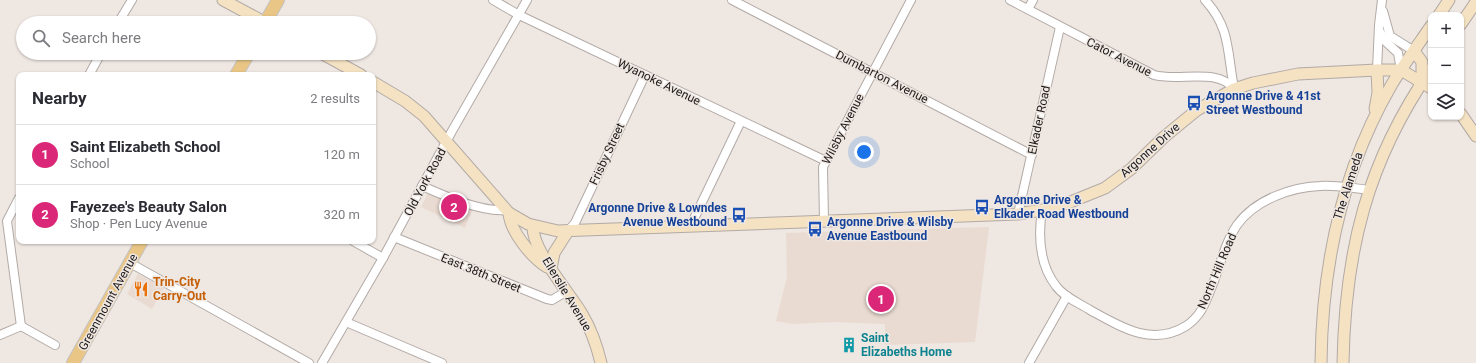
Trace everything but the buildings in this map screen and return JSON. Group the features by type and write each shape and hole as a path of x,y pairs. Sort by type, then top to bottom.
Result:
{"main road":[{"path":"223,0 253,16"},
{"path":"270,16 278,0"},
{"path":"1441,12 1449,0"},
{"path":"1464,20 1476,2"},
{"name":"The Alameda","path":"1321,363 1323,314 1328,265 1336,222 1346,187 1372,124 1401,70 1428,30"},
{"path":"1414,51 1422,62 1426,85"},
{"path":"238,72 244,60"},
{"path":"333,60 355,72"},
{"path":"1372,124 1378,93 1377,70"},
{"name":"Argonne Drive","path":"507,212 533,226 549,230 568,231 691,225 1018,214 1042,210 1083,198 1114,182 1140,161 1185,118 1234,89 1272,78 1298,74 1377,70 1401,70 1426,85"},
{"path":"376,84 416,109 507,212 515,232 540,261 551,269 554,253 568,231"},
{"name":"The Alameda","path":"1343,363 1345,311 1349,275 1355,239 1369,190 1387,144 1426,85"},
{"path":"1464,118 1476,136"},
{"name":"Ellerslie Avenue","path":"533,226 534,239 551,269 567,291 590,329 601,363"},
{"name":"Greenmount Avenue","path":"73,363 140,244"}],"street":[{"path":"122,16 132,0"},
{"name":"Wyanoke Avenue","path":"493,0 519,15 826,161"},
{"name":"Old York Road","path":"322,363 383,258 446,142 527,0"},
{"name":"Dumbarton Avenue","path":"732,0 1032,155"},
{"name":"Wilsby Avenue","path":"824,221 822,173 826,161 911,0"},
{"name":"Cator Avenue","path":"1010,0 1154,75 1165,78 1216,78 1229,83 1234,89"},
{"path":"1028,9 1033,0"},
{"path":"1205,0 1219,19 1226,34 1234,89"},
{"path":"1377,70 1380,2"},
{"path":"1380,2 1390,36 1414,51"},
{"path":"1378,25 1385,41 1398,53 1401,70"},
{"name":"Elkader Road","path":"1018,214 1060,27"},
{"path":"91,72 97,60"},
{"name":"Frisby Street","path":"568,231 574,223 645,75"},
{"path":"691,225 741,121"},
{"path":"422,186 478,206 496,211 507,212"},
{"name":"North Hill Road","path":"1042,210 1039,245 1043,261 1056,286 1067,296 1130,332 1155,336 1171,332 1185,326 1203,310 1234,231 1240,221 1249,212 1272,199 1301,188 1322,186 1369,190"},
{"path":"16,202 3,221 21,326"},
{"name":"East 38th Street","path":"394,238 547,299 552,300 567,291"},
{"path":"358,244 383,258"},
{"path":"130,263 309,363"},
{"path":"1029,363 1067,296"},
{"path":"346,322 442,363"},
{"path":"0,335 21,326"},
{"path":"21,326 55,345"}],"shaded area":[{"path":"428,193 472,210 465,228 421,207"},
{"path":"989,227 975,342 885,345 885,324 833,322 793,324 776,321 787,277 786,233"},
{"path":"138,274 164,288 152,309 127,294"}],"place":[{"name":"Argonne Drive & 41st Street Westbound","path":"1194,103"},
{"name":"Fayezee's Beauty Salon","path":"454,207"},
{"name":"Argonne Drive & Elkader Road Westbound","path":"982,207"},
{"name":"Argonne Drive & Lowndes Avenue Westbound","path":"739,215"},
{"name":"Argonne Drive & Wilsby Avenue Eastbound","path":"815,229"},
{"name":"Trin-City Carry-Out","path":"141,289"},
{"name":"Saint Elizabeth School","path":"881,299"},
{"name":"Saint Elizabeths Home","path":"849,345"}]}
